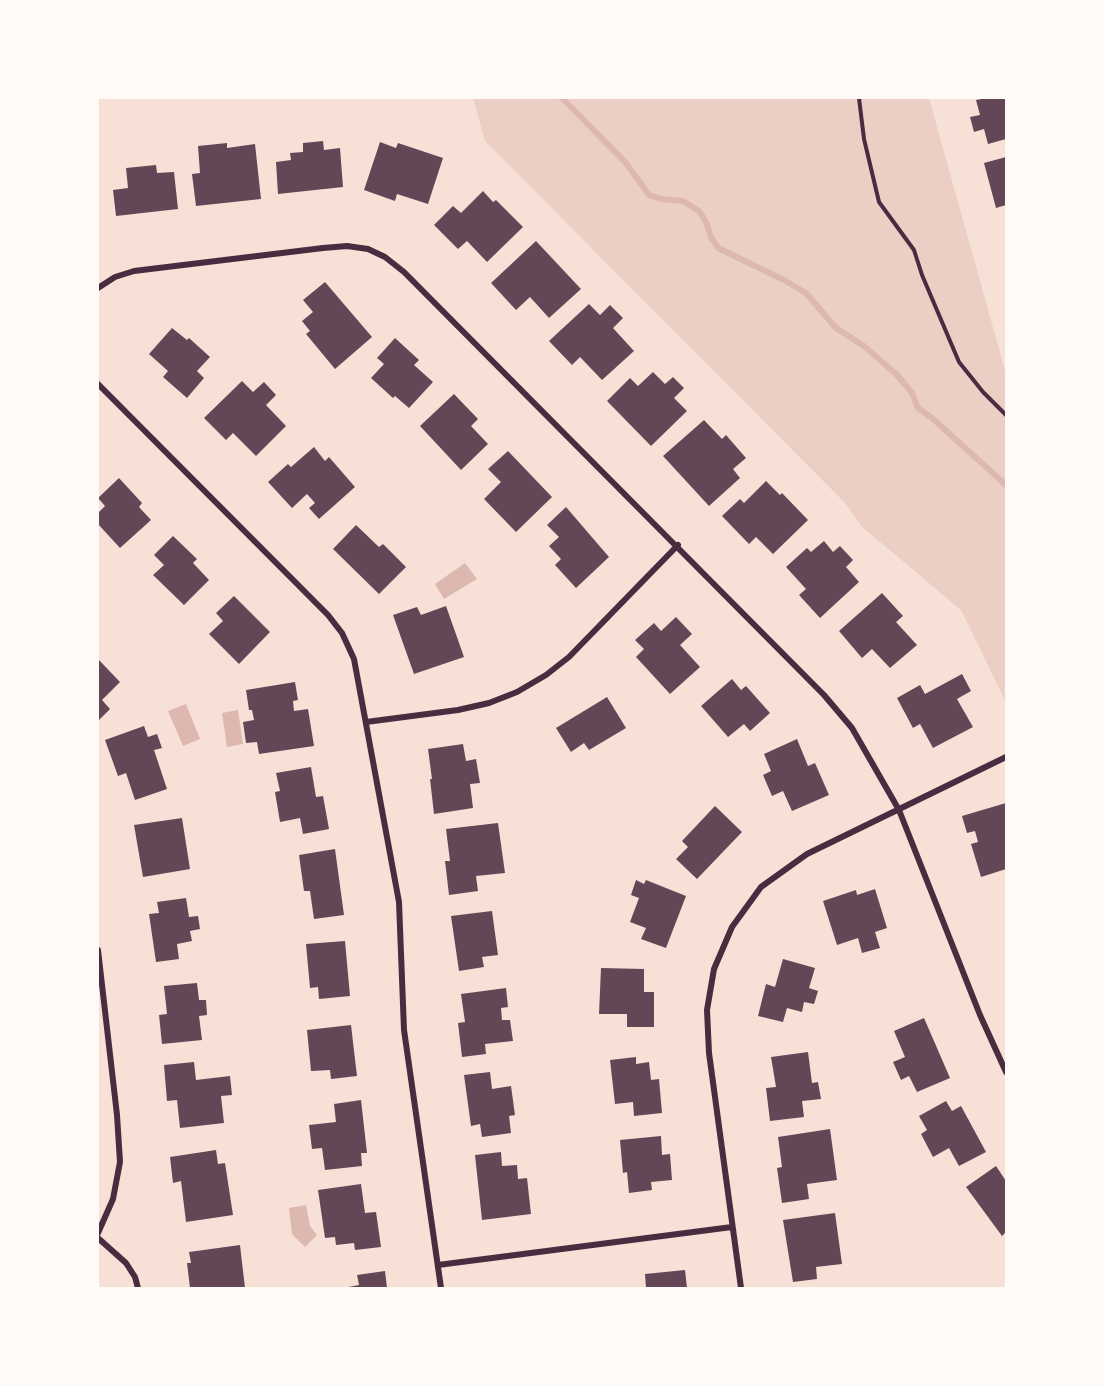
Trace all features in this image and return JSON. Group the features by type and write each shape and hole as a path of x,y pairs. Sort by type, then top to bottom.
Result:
{"street":[{"path":"98,288 115,277 134,271 347,246 368,249 386,257 404,272 678,545 824,695 852,728 899,810 980,1015 1006,1071"},
{"path":"98,384 335,624 347,641 354,659 399,902 404,1030 441,1288"},
{"path":"366,722 458,710 489,703 517,692 546,675 569,657 678,545"},
{"path":"741,1288 708,1033 707,1002 710,983 722,948 746,906 761,887 774,876 807,854 1006,756"},
{"path":"98,950 117,1115 120,1162 113,1199 98,1233"},
{"path":"438,1265 732,1227"},
{"path":"98,1238 126,1263 135,1277 138,1288"}],"path":[{"path":"859,98 864,139 879,202 914,250 922,275 959,362 983,392 1006,415"}],"shaded area":[{"path":"473,98 929,98 1006,374 1006,702 961,610 861,526 846,504 485,141"},
{"path":"465,563 477,579 444,599 435,584"},
{"path":"186,704 200,739 183,746 168,711"},
{"path":"238,710 243,744 227,747 222,713"},
{"path":"306,1205 310,1226 317,1235 305,1247 292,1234 289,1208"}],"building":[{"path":"1006,98 1006,139 988,144 984,129 974,132 970,117 980,115 976,100"},
{"path":"323,141 324,150 340,148 343,187 278,194 276,162 291,160 290,153 303,152 303,143"},
{"path":"380,142 396,148 398,143 443,158 428,204 397,194 395,201 364,190"},
{"path":"227,143 227,148 255,144 261,199 196,206 192,174 200,173 198,146"},
{"path":"1006,157 1006,205 996,208 984,163"},
{"path":"156,165 157,173 174,172 178,209 116,216 113,190 128,188 126,168"},
{"path":"483,191 493,202 496,200 523,227 487,262 467,241 458,249 434,225 453,206 461,213"},
{"path":"536,241 581,289 549,318 530,297 516,310 491,283"},
{"path":"325,282 372,337 335,369 306,334 310,331 302,321 313,312 303,300"},
{"path":"589,304 600,315 610,305 623,318 613,328 634,351 602,380 580,357 572,365 549,341"},
{"path":"172,328 187,340 189,338 210,357 197,371 204,378 187,398 163,377 168,371 149,354"},
{"path":"395,338 419,360 414,365 433,382 409,408 395,396 393,398 371,378 384,364 377,358"},
{"path":"653,372 665,384 673,377 684,388 674,398 687,411 651,446 607,401 630,378 638,386"},
{"path":"242,381 253,392 264,382 276,395 266,405 286,426 256,456 233,433 226,440 204,418"},
{"path":"454,394 478,419 471,426 488,444 461,470 420,426"},
{"path":"704,420 722,439 726,435 746,458 733,469 740,478 709,506 663,456"},
{"path":"314,447 325,461 329,457 355,487 319,519 309,508 315,503 307,494 292,508 268,482 288,464 291,467"},
{"path":"508,451 552,497 516,532 484,499 501,482 488,469"},
{"path":"119,478 142,503 139,507 151,520 120,548 98,524 98,513 105,506 98,498"},
{"path":"766,481 780,495 782,493 808,520 773,554 756,537 749,544 722,516 740,499 744,503"},
{"path":"566,507 609,557 576,588 555,565 561,559 549,546 559,537 547,525"},
{"path":"356,525 379,547 383,544 406,567 379,594 333,549"},
{"path":"173,536 197,559 193,563 209,580 184,605 153,575 164,565 154,555"},
{"path":"824,541 833,552 840,546 853,560 846,567 859,582 820,618 799,595 806,589 786,567 807,548 811,552"},
{"path":"882,593 903,616 896,622 917,645 890,668 872,649 862,658 839,631"},
{"path":"234,596 270,632 239,664 209,634 223,621 216,613"},
{"path":"446,606 464,657 414,674 393,615 417,607 421,615"},
{"path":"676,617 692,634 680,645 700,667 670,694 636,657 644,649 635,640 654,623 661,631"},
{"path":"98,659 120,682 102,700 110,709 98,721"},
{"path":"962,674 971,691 957,699 973,727 933,748 920,724 913,728 897,698 920,685 925,694"},
{"path":"732,679 741,690 746,686 770,713 750,731 744,724 728,737 701,706"},
{"path":"295,682 298,700 293,701 294,711 308,709 314,746 259,754 257,742 246,743 243,722 254,720 252,710 249,710 246,690"},
{"path":"607,697 626,728 589,750 584,743 571,752 556,728"},
{"path":"144,726 148,737 157,734 162,748 154,750 167,789 135,800 126,773 118,776 105,740"},
{"path":"797,739 808,766 815,763 829,795 792,811 783,791 772,796 763,775 771,771 764,754"},
{"path":"463,744 466,761 476,759 480,783 470,784 473,808 434,814 428,749"},
{"path":"311,767 316,797 323,796 329,829 303,834 300,818 280,822 275,792 280,791 276,773"},
{"path":"1006,803 1006,869 981,877 971,844 978,842 975,831 967,833 962,816"},
{"path":"715,806 742,832 697,879 676,859 688,847 682,841"},
{"path":"182,818 190,869 143,877 134,825"},
{"path":"498,823 505,873 476,876 478,891 449,895 445,861 450,861 446,829"},
{"path":"335,849 344,915 314,919 310,891 304,891 299,855"},
{"path":"636,880 644,884 646,880 686,896 666,948 641,939 646,928 630,922 639,898 631,895"},
{"path":"875,889 887,928 875,932 880,948 862,953 858,938 837,945 823,901 856,890 857,895"},
{"path":"186,898 189,917 198,916 200,929 190,931 192,941 177,944 179,959 156,962 149,914 159,913 157,902"},
{"path":"492,911 498,955 482,957 484,967 459,971 451,916"},
{"path":"345,941 350,996 319,999 318,987 310,988 306,944"},
{"path":"783,959 815,968 809,988 818,991 814,1004 804,1002 802,1012 787,1008 783,1022 758,1016 766,984 775,987"},
{"path":"601,968 644,969 644,992 654,992 654,1027 627,1027 627,1014 599,1014"},
{"path":"197,983 199,1000 206,1000 207,1015 199,1016 202,1040 162,1044 159,1015 167,1014 164,986"},
{"path":"506,988 508,1007 501,1008 502,1020 510,1020 513,1041 485,1044 486,1054 462,1057 458,1023 465,1022 461,994"},
{"path":"924,1018 950,1078 917,1092 909,1076 901,1080 893,1062 905,1057 894,1031"},
{"path":"351,1025 357,1076 331,1079 330,1070 311,1071 307,1030"},
{"path":"808,1052 812,1083 818,1082 821,1099 802,1101 804,1117 770,1121 766,1088 776,1087 771,1057"},
{"path":"636,1057 636,1064 649,1062 651,1080 659,1079 662,1113 634,1116 633,1102 615,1104 610,1060"},
{"path":"194,1062 196,1080 230,1076 232,1095 221,1096 224,1123 180,1128 177,1100 167,1101 164,1065"},
{"path":"490,1072 492,1089 511,1086 515,1115 509,1116 511,1133 482,1137 480,1124 471,1126 464,1075"},
{"path":"361,1100 367,1153 361,1153 362,1166 325,1170 322,1148 312,1149 309,1125 336,1122 334,1104"},
{"path":"946,1101 952,1111 961,1106 986,1152 959,1166 949,1148 933,1157 921,1134 927,1130 919,1116"},
{"path":"830,1129 837,1180 807,1184 809,1199 782,1203 777,1168 782,1167 778,1137"},
{"path":"661,1136 662,1155 670,1154 672,1180 651,1182 652,1190 629,1193 627,1172 623,1173 620,1140"},
{"path":"216,1150 218,1164 225,1163 233,1215 186,1222 181,1181 173,1183 170,1157"},
{"path":"501,1152 502,1166 517,1165 518,1179 527,1178 531,1214 482,1220 475,1155"},
{"path":"996,1166 1006,1181 1006,1232 1002,1236 966,1187"},
{"path":"361,1184 365,1213 376,1212 381,1247 355,1250 354,1243 336,1245 335,1237 325,1238 318,1190"},
{"path":"835,1213 842,1264 816,1267 817,1279 793,1282 783,1220"},
{"path":"240,1245 245,1288 190,1288 187,1263 191,1263 189,1252"},
{"path":"685,1270 687,1288 646,1288 645,1274"},
{"path":"385,1271 387,1288 343,1288 359,1285 357,1275"}],"waterway":[{"path":"562,98 626,163 649,195 661,199 683,201 699,211 718,248 806,293 836,328 864,346 897,375 912,393 918,408 1006,485"}]}
